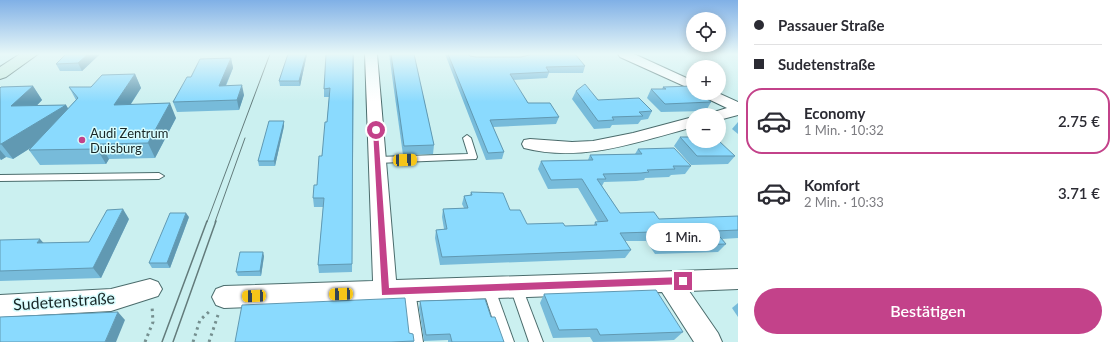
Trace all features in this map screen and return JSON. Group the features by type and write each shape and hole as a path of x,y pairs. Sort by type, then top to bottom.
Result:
{"street":[{"path":"372,70 385,292"},
{"path":"658,70 686,83"},
{"path":"721,100 738,109"},
{"path":"726,113 738,109"},
{"path":"530,144 564,149 589,148 686,124"},
{"path":"224,297 738,279"},
{"path":"669,282 709,342"},
{"name":"Sudetenstraße","path":"0,306 111,300 150,289"}],"lane":[{"path":"377,160 473,157 467,138"},
{"path":"0,178 159,176"},
{"path":"516,287 536,342"},
{"path":"489,288 507,342"},
{"path":"408,291 416,342"}],"path":[{"path":"209,342 224,297"},
{"path":"193,342 200,320"},
{"path":"145,342 153,322"}],"building":[{"path":"195,70 226,70 219,86 242,85 237,100 173,102 187,77 191,77"},
{"path":"283,70 302,70 299,81 279,81"},
{"path":"325,70 353,70 352,264 318,265 324,198 313,198 314,185 317,185 319,156 322,156 325,122 327,122 330,88 324,89"},
{"path":"393,70 418,70 434,145 404,146"},
{"path":"454,70 548,70 549,72 510,74 528,103 550,103 559,117 490,120 504,152 488,153"},
{"path":"135,74 114,105 170,103 148,143 100,144 97,149 29,150 78,98 69,87 91,87 102,75"},
{"path":"585,84 598,100 639,98 652,111 639,112 643,116 612,117 614,120 598,121 576,91"},
{"path":"33,86 11,106 66,105 0,144 0,88"},
{"path":"686,86 686,100 709,100 711,102 665,104 651,89 666,89 663,87"},
{"path":"269,121 284,121 274,161 258,161"},
{"path":"680,137 686,137 686,144"},
{"path":"674,148 691,166 673,166 675,169 647,170 649,172 641,173 603,174 606,179 597,179 620,213 654,212 659,219 738,216 738,230 715,231 726,244 661,246 652,232 620,233 631,250 442,257 436,230 447,229 443,209 468,208 464,196 472,195 471,192 503,193 510,210 520,210 527,224 563,223 565,226 597,225 595,222 608,221 582,179 551,180 541,161 593,160 590,155 642,154 638,149"},
{"path":"690,148 726,148 735,156 697,156"},
{"path":"123,209 93,268 0,271 0,240 40,239 37,243 89,242 107,210"},
{"path":"170,213 186,213 167,263 149,263"},
{"path":"240,252 263,252 260,271 236,272"},
{"path":"656,290 683,332 600,335 597,329 559,330 544,294"},
{"path":"405,298 409,333 413,334 414,341 235,342 242,305"},
{"path":"485,299 491,317 495,317 504,342 452,342 450,334 426,335 420,301"},
{"path":"118,312 105,342 0,342 0,317"}],"tram line":[{"path":"207,222 264,70"},
{"path":"215,222 245,138"},
{"path":"162,342 207,221"},
{"path":"173,342 216,221"}],"place":[{"name":"Audi Zentrum Duisburg","path":"82,140"}],"route":[{"path":"376,130 385,292 683,281"}]}
